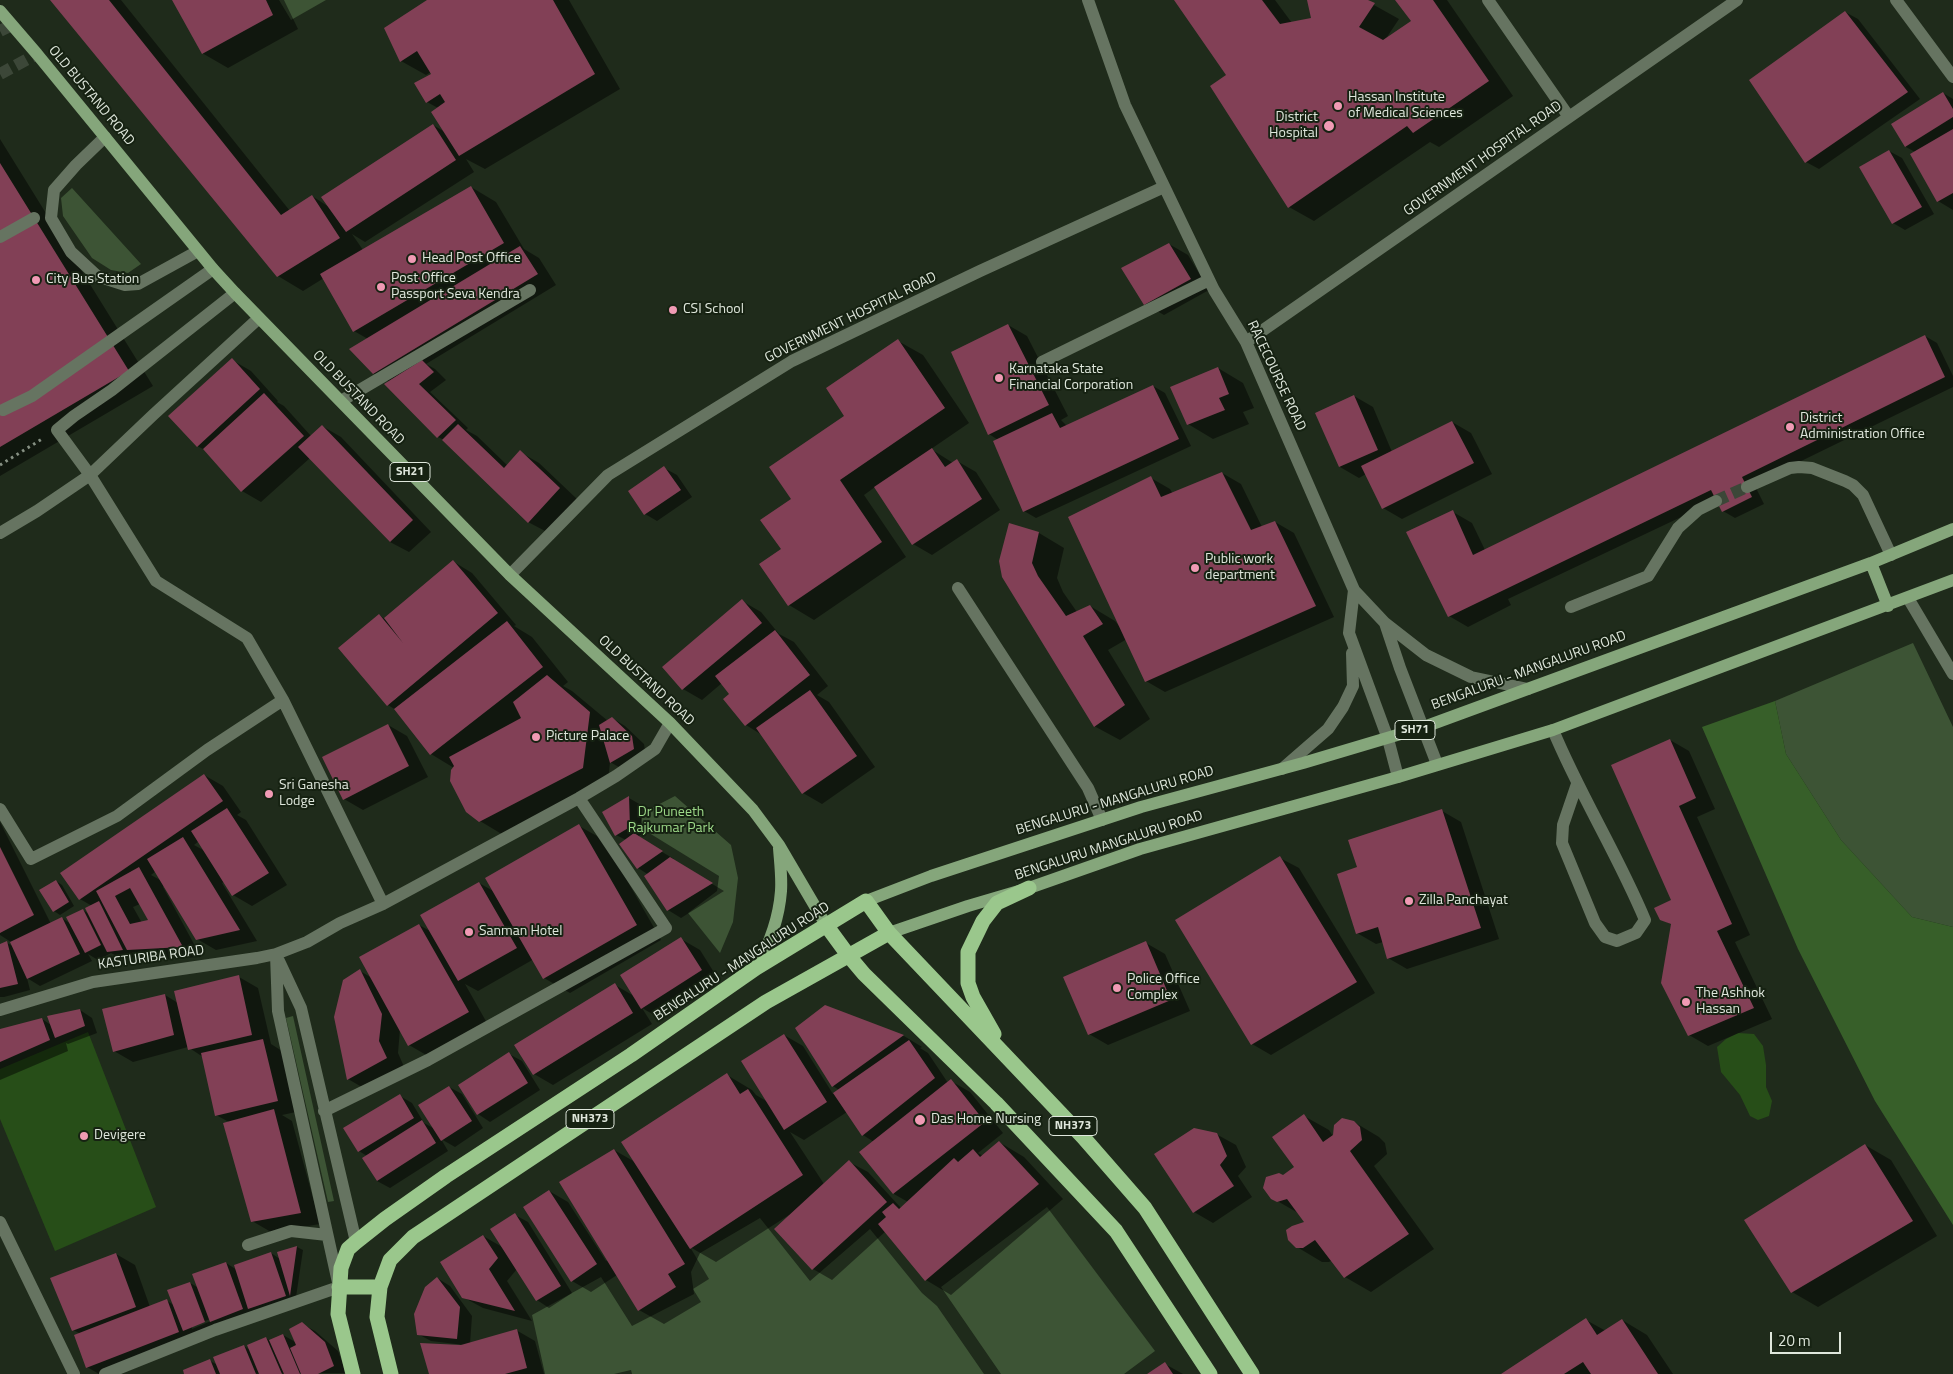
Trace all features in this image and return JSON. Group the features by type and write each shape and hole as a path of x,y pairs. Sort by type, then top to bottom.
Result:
{"highway":[{"path":"1011,1061 973,997 968,983 968,952 984,921 997,903 1029,888"},
{"name":"BENGALURU - MANGALURU ROAD","path":"356,1242 446,1176 631,1055 756,968 866,901"},
{"name":"NH373","path":"866,901 889,933 1083,1137 1145,1208 1252,1374"},
{"name":"NH373","path":"826,925 864,974 996,1103 1116,1231 1210,1374"},
{"path":"848,955 889,933"},
{"name":"NH373","path":"391,1374 377,1317 380,1287 390,1260 413,1236 766,1002 848,955"},
{"name":"NH373","path":"353,1374 338,1314 341,1268 348,1249 356,1242"},
{"path":"339,1287 380,1287"}],"main road":[{"name":"OLD BUSTAND ROAD","path":"0,11 198,251 235,293 510,575 670,723 753,810 779,845 826,925"},
{"name":"BENGALURU - MANGALURU ROAD","path":"866,901 931,876 1142,807 1388,739 1424,727 1871,563 1953,530"},
{"path":"1871,563 1888,606"},
{"path":"1398,776 1553,730 1888,606 1953,580"},
{"name":"BENGALURU MANGALURU ROAD","path":"889,933 968,906 1029,888 1140,849 1398,776"},
{"path":"756,968 769,945 776,919 781,891 779,845"}],"street":[{"name":"RACECOURSE ROAD","path":"1088,0 1125,105 1209,280 1246,342 1354,590 1350,633 1388,739 1398,776"},
{"path":"1488,0 1569,117"},
{"name":"GOVERNMENT HOSPITAL ROAD","path":"1246,342 1738,0"},
{"path":"1896,0 1953,77"},
{"path":"105,137 54,190 51,218 70,252 97,276 125,285 138,284 198,251"},
{"name":"GOVERNMENT HOSPITAL ROAD","path":"510,575 608,475 792,361 1164,187"},
{"path":"0,236 34,218"},
{"path":"3,410 32,396 213,269"},
{"path":"1042,362 1209,280"},
{"path":"340,401 530,290"},
{"path":"235,293 112,390 57,430 90,475 156,581 248,638 284,700 383,904"},
{"path":"0,533 90,475 259,318"},
{"path":"1747,487 1790,468 1799,467 1812,468 1845,481 1853,485 1863,495 1891,555"},
{"path":"1571,607 1648,576 1678,528 1698,510 1716,501"},
{"path":"958,588 1088,788 1102,820"},
{"path":"1354,590 1385,623 1426,656 1470,677 1528,689"},
{"path":"1908,598 1953,674"},
{"path":"1385,623 1437,764"},
{"path":"1282,769 1328,729 1353,686 1350,633"},
{"path":"0,809 31,859 117,816 207,750 284,700"},
{"name":"KASTURIBA ROAD","path":"0,1010 93,982 257,958 276,954 307,942 340,923 383,904 616,776 655,749 670,723"},
{"path":"1553,730 1577,784 1645,920 1636,933 1617,941 1605,936 1595,923 1562,844 1563,825 1577,784"},
{"path":"324,1111 428,1060 666,928 579,798"},
{"path":"276,954 301,1008 356,1242"},
{"path":"105,1374 206,1334 339,1287 278,1011 276,954"},
{"path":"0,1222 74,1374"},
{"path":"248,1245 291,1231 327,1235"}],"path":[{"path":"0,465 57,430"}],"green space":[{"path":"279,0 326,0 291,20"},
{"path":"72,188 141,264 128,273 111,270 92,258 63,216 61,198"},
{"path":"1913,643 1953,727 1953,927 1912,917 1841,840 1786,754 1775,701"},
{"name":"Dr Puneeth Rajkumar Park","path":"675,796 731,845 738,878 733,922 720,953 688,913 717,891 719,876 641,828 642,813"},
{"path":"293,1016 334,1201 328,1202 286,1018"},
{"path":"1047,1207 1155,1351 1124,1374 1001,1374 941,1287"},
{"path":"760,1218 810,1281 870,1229 922,1293 937,1306 984,1374 632,1374 631,1370 614,1374 545,1374 532,1315 601,1277 632,1326 694,1294 691,1272 700,1253"}],"shaded area":[{"path":"1775,701 1786,754 1841,840 1912,917 1953,927 1953,1225 1875,1101 1798,949 1702,727"},
{"path":"88,1032 156,1207 55,1251 0,1119 0,1069"},
{"path":"1738,1033 1754,1034 1763,1046 1766,1065 1766,1087 1772,1101 1769,1116 1758,1120 1750,1116 1740,1095 1721,1072 1717,1047 1726,1039"}],"building":[{"path":"50,0 109,0 281,215 312,195 340,238 277,277"},
{"path":"172,0 266,0 273,15 202,54"},
{"path":"427,0 553,0 595,74 459,156 431,112 445,102 440,94 426,103 414,83 431,74 417,51 400,62 384,28"},
{"name":"Hassan Institute of Medical Sciences","path":"1174,0 1262,0 1280,24 1311,18 1307,0 1368,0 1375,3 1359,27 1383,40 1411,21 1395,0 1433,0 1489,81 1413,133 1407,126 1288,208 1210,86 1226,75"},
{"path":"1845,11 1908,92 1805,163 1749,80"},
{"path":"1943,92 1953,109 1953,117 1905,147 1891,124"},
{"path":"433,124 456,160 346,232 321,197"},
{"path":"1953,129 1953,193 1937,202 1910,154"},
{"path":"1889,150 1922,207 1892,224 1859,167"},
{"name":"City Bus Station","path":"0,163 129,371 0,447"},
{"name":"Head Post Office","path":"471,186 504,243 353,332 320,274"},
{"path":"1169,243 1191,279 1144,305 1121,268"},
{"path":"520,246 538,274 373,374 349,349"},
{"name":"Karnataka State Financial Corporation","path":"1008,324 1049,405 988,435 951,352"},
{"name":"District Administration Office","path":"1925,335 1945,377 1742,477 1752,497 1722,512 1711,490 1448,617 1406,532 1453,510 1473,555"},
{"path":"898,339 945,408 840,480 882,542 788,606 759,564 781,549 760,520 791,499 769,467 844,416 826,388"},
{"path":"232,358 260,389 197,447 168,416"},
{"path":"422,360 434,372 419,384 456,420 437,438 384,384"},
{"path":"1218,367 1229,394 1219,398 1225,410 1187,425 1170,387"},
{"path":"1153,385 1179,439 1023,512 993,441 1052,413 1060,428"},
{"path":"264,393 304,436 241,492 203,449"},
{"path":"1354,395 1378,450 1339,467 1315,413"},
{"path":"1452,421 1474,463 1382,509 1361,466"},
{"path":"458,424 504,468 520,450 560,488 528,523 442,440"},
{"path":"322,425 413,520 390,542 298,447"},
{"path":"932,448 945,467 957,459 982,499 912,545 874,487"},
{"path":"664,466 681,490 644,515 628,491"},
{"name":"Public work department","path":"1222,472 1251,530 1275,521 1316,606 1145,682 1068,517 1151,476 1161,497"},
{"path":"1009,523 1039,532 1032,563 1038,576 1066,616 1090,605 1103,624 1083,636 1125,705 1094,727 1002,577 999,561"},
{"path":"453,560 498,613 387,706 338,648 379,614 403,643 384,618"},
{"path":"742,599 762,623 682,690 662,667"},
{"path":"507,621 543,667 430,755 394,709"},
{"path":"775,630 810,675 745,726 723,699 729,694 715,676"},
{"name":"Picture Palace","path":"547,675 590,712 583,768 479,822 466,812 450,781 451,770 454,766 449,757 521,718 513,702"},
{"path":"810,690 857,756 802,794 756,728"},
{"path":"612,717 632,736 634,749 610,763 599,725"},
{"path":"388,724 409,766 343,800 322,757"},
{"path":"1670,739 1696,798 1679,806 1732,924 1717,931 1754,1008 1688,1036 1661,983 1671,924 1660,920 1654,908 1671,900 1611,765"},
{"path":"204,774 223,801 79,900 60,873"},
{"path":"629,796 630,827 615,836 602,812"},
{"path":"227,808 269,873 232,896 191,831"},
{"name":"Zilla Panchayat","path":"1442,809 1481,928 1387,959 1378,927 1356,934 1337,874 1357,867 1348,840"},
{"path":"579,824 637,925 543,979 485,878"},
{"path":"634,833 663,851 637,869 619,844"},
{"path":"183,837 240,930 196,940 147,859"},
{"path":"0,847 34,915 0,933"},
{"path":"1280,856 1357,982 1251,1045 1175,920"},
{"path":"670,857 713,883 667,911 644,876"},
{"path":"139,867 183,947 127,950 96,891","holes":["130,888 148,920 130,924 115,896"]},
{"path":"56,880 69,902 53,912 39,890"},
{"path":"479,882 517,948 458,981 420,915"},
{"path":"99,901 123,950 107,952 85,908"},
{"path":"83,909 101,945 85,953 66,917"},
{"path":"62,917 80,954 27,979 10,942"},
{"path":"419,924 469,1012 408,1046 359,957"},
{"path":"681,937 702,970 641,1009 620,975"},
{"path":"7,941 18,984 0,988 0,944"},
{"name":"Police Office Complex","path":"1146,941 1171,1000 1088,1035 1063,977"},
{"path":"360,969 382,1014 379,1041 387,1058 347,1080 334,1017 343,980"},
{"path":"239,975 252,1035 188,1050 174,991"},
{"path":"615,983 633,1013 533,1075 514,1045"},
{"path":"165,994 174,1035 113,1052 102,1009"},
{"path":"825,1005 904,1035 832,1087 795,1028"},
{"path":"80,1009 85,1026 55,1038 47,1016"},
{"path":"42,1018 50,1040 0,1062 0,1029"},
{"path":"784,1034 827,1102 784,1130 741,1061"},
{"path":"263,1039 278,1101 215,1116 201,1053"},
{"path":"909,1040 935,1078 862,1136 833,1093"},
{"path":"509,1052 528,1083 477,1115 458,1085"},
{"path":"727,1073 740,1094 748,1089 803,1175 690,1249 621,1142"},
{"path":"951,1079 985,1122 893,1194 859,1152"},
{"path":"449,1086 472,1121 441,1141 418,1105"},
{"path":"400,1094 414,1118 358,1152 343,1128"},
{"path":"274,1109 301,1213 251,1222 223,1123"},
{"path":"1304,1114 1323,1142 1333,1135 1334,1125 1342,1118 1354,1121 1360,1127 1362,1140 1350,1151 1409,1234 1344,1278 1315,1240 1303,1248 1296,1248 1288,1240 1286,1230 1304,1222 1287,1199 1277,1202 1271,1199 1263,1188 1266,1177 1279,1173 1283,1175 1294,1167 1272,1137"},
{"path":"422,1120 436,1143 377,1181 362,1158"},
{"path":"1194,1128 1217,1133 1227,1156 1220,1165 1234,1186 1193,1213 1154,1154"},
{"path":"999,1141 1039,1184 925,1281 878,1224 886,1217 882,1212 893,1203 899,1209 954,1158 958,1162 973,1149 980,1157"},
{"path":"1865,1144 1913,1221 1791,1293 1744,1220"},
{"path":"614,1149 685,1264 668,1274 676,1287 638,1311 559,1182"},
{"path":"849,1160 887,1202 812,1270 774,1229"},
{"path":"549,1190 597,1264 571,1282 523,1207"},
{"path":"515,1213 561,1286 536,1301 490,1229"},
{"path":"483,1235 498,1258 489,1269 515,1311 462,1298 440,1262"},
{"path":"297,1246 290,1296 277,1252"},
{"path":"271,1252 286,1296 248,1309 234,1265"},
{"path":"116,1253 136,1307 72,1331 50,1278"},
{"path":"226,1262 243,1309 210,1322 192,1274"},
{"path":"437,1277 460,1307 457,1339 417,1335 414,1314 425,1287"},
{"path":"190,1282 205,1322 183,1331 167,1290"},
{"path":"167,1299 179,1332 86,1368 74,1335"},
{"path":"1586,1318 1597,1335 1622,1319 1658,1374 1591,1374 1583,1362 1564,1374 1501,1374"},
{"path":"302,1322 325,1342 334,1366 318,1374 301,1374 290,1348 296,1345 289,1329"},
{"path":"517,1329 527,1368 505,1374 429,1374 420,1343 461,1345"},
{"path":"283,1334 300,1374 284,1374 269,1340"},
{"path":"266,1337 282,1374 259,1374 247,1345"},
{"path":"244,1345 256,1374 220,1374 213,1357"},
{"path":"210,1359 216,1374 184,1374 183,1370"},
{"path":"1165,1362 1173,1374 1147,1374"}],"tunnel":[{"path":"0,31 12,25"},
{"path":"0,74 37,54"},
{"path":"1716,501 1747,487"}],"place":[{"name":"Hassan Institute of Medical Sciences","path":"1338,106"},
{"name":"District Hospital","path":"1329,126"},
{"name":"Head Post Office","path":"412,259"},
{"name":"City Bus Station","path":"36,280"},
{"name":"Post Office Passport Seva Kendra","path":"381,287"},
{"name":"CSI School","path":"673,310"},
{"name":"Karnataka State Financial Corporation","path":"999,378"},
{"name":"District Administration Office","path":"1790,427"},
{"name":"Public work department","path":"1195,568"},
{"name":"Picture Palace","path":"536,737"},
{"name":"Sri Ganesha Lodge","path":"269,794"},
{"name":"Zilla Panchayat","path":"1409,901"},
{"name":"Sanman Hotel","path":"469,932"},
{"name":"Police Office Complex","path":"1117,988"},
{"name":"The Ashhok Hassan","path":"1686,1002"},
{"name":"Das Home Nursing","path":"920,1120"},
{"name":"Devigere","path":"84,1136"}]}
